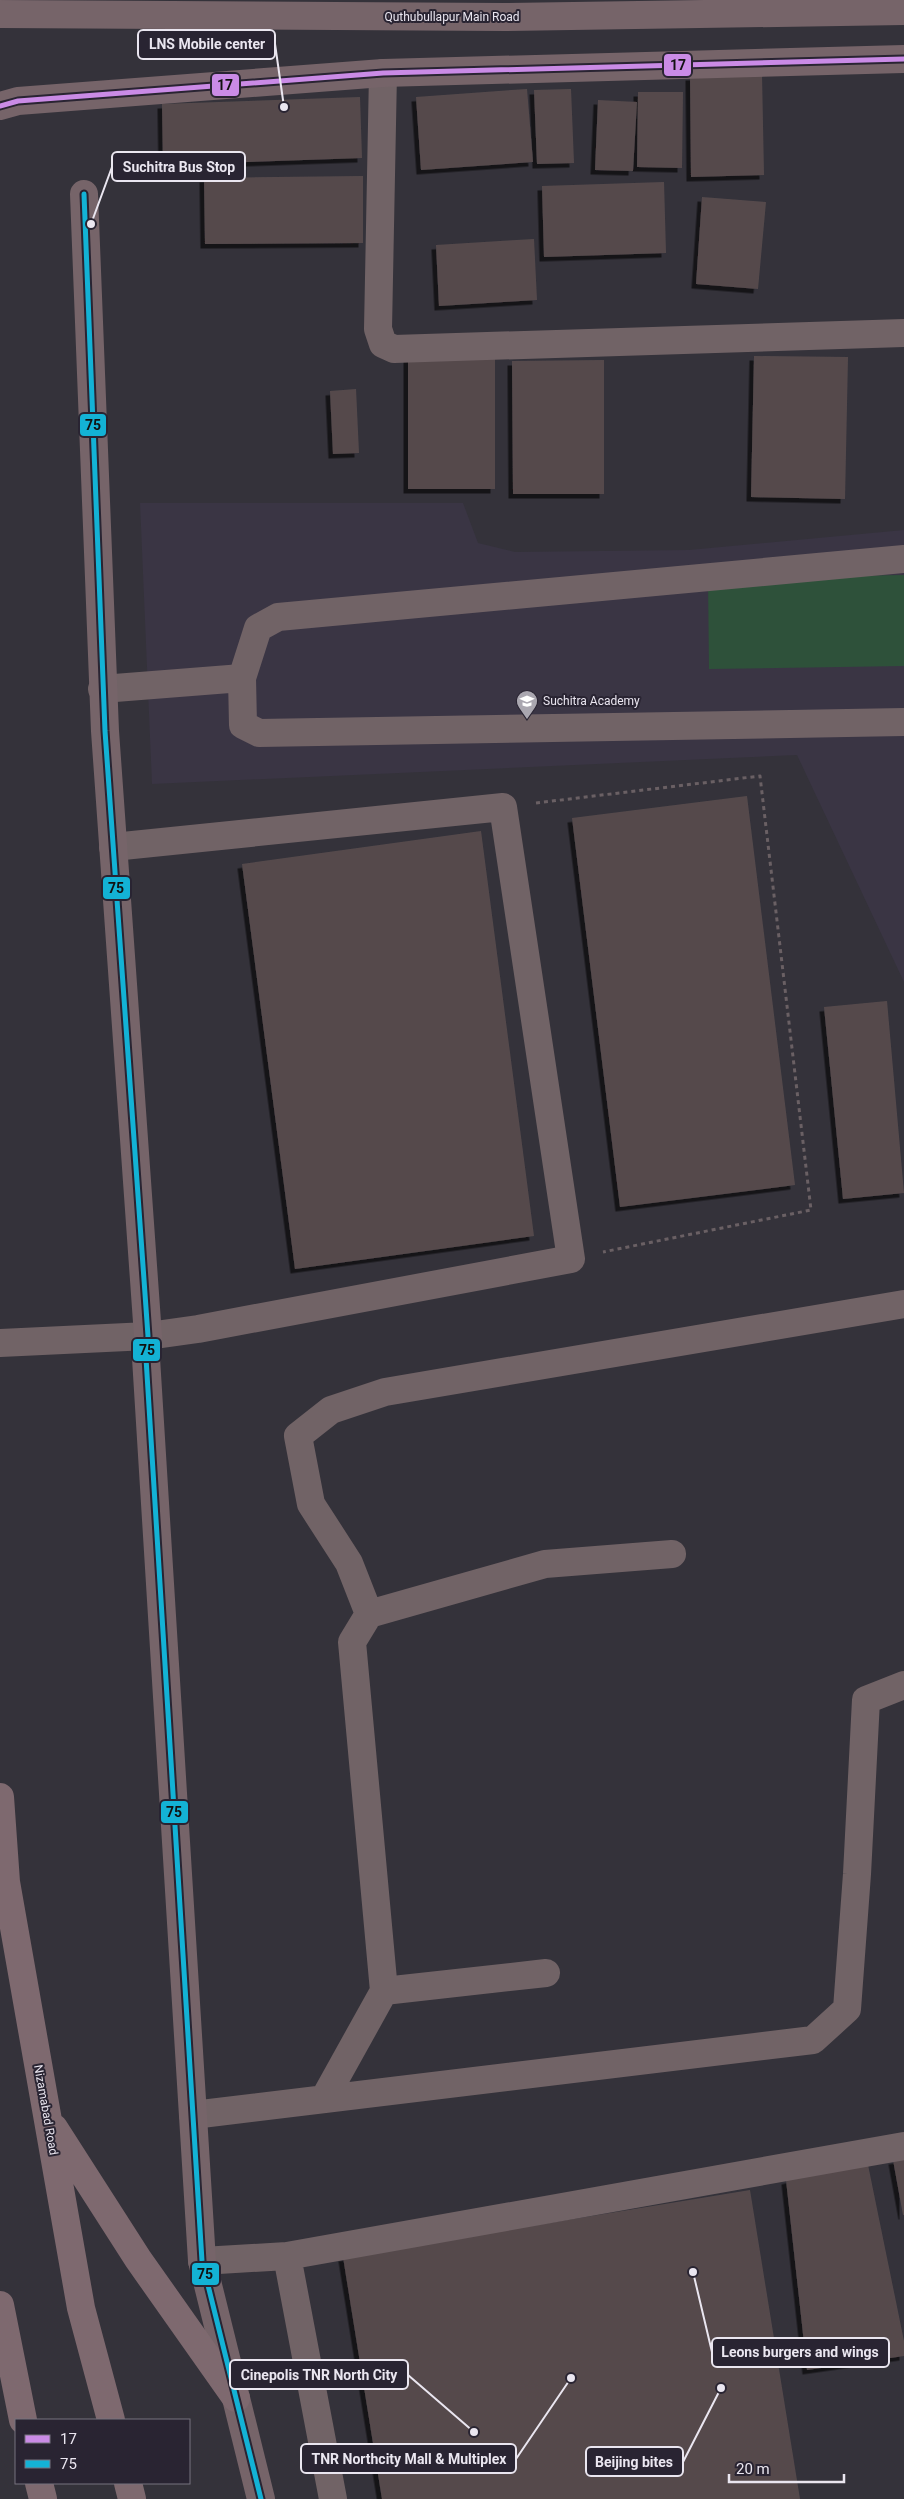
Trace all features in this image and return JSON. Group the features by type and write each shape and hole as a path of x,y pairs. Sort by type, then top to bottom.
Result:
{"highway":[{"name":"Nizamabad Road","path":"0,1796 6,1882 81,2308 111,2419"},
{"path":"47,2116 138,2259 236,2398"},
{"path":"0,2305 23,2419"},
{"path":"39,2484 43,2499"},
{"path":"128,2484 132,2499"}],"main road":[{"name":"Quthubullapur Main Road","path":"0,14 70,7 904,11"},
{"path":"0,106 18,101 383,73 904,59"},
{"path":"84,194 102,689 148,1336 146,1358 202,2261 261,2499"}],"street":[{"path":"383,73 378,329 383,344 394,349 904,333"},
{"path":"904,559 278,617 258,628 242,678 244,725 259,733 904,722"},
{"path":"102,689 242,678"},
{"path":"0,1342 148,1336 198,1329 571,1259 503,807 113,847"},
{"path":"369,1614 349,1563 311,1504 307,1485 298,1436 331,1410 385,1392 904,1304"},
{"path":"324,2099 384,1991 352,1642 369,1614 544,1564 672,1554"},
{"path":"193,2115 812,2040 847,2009 857,1874 866,1700 904,1685"},
{"path":"384,1991 546,1973"},
{"path":"202,2261 287,2256 904,2146"},
{"path":"287,2256 333,2499"}],"path":[{"path":"503,807 760,776 811,1210 571,1259"}],"shaded area":[{"name":"Suchitra Academy","path":"140,503 463,503 478,543 515,552 689,550 904,530 904,982 797,755 152,784"}],"green space":[{"path":"904,575 904,666 709,669 708,578"}],"building":[{"path":"762,75 764,175 691,177 690,76"},
{"path":"527,89 533,162 421,170 416,97"},
{"path":"571,89 574,163 537,164 534,90"},
{"path":"638,92 683,92 682,168 637,167"},
{"path":"360,97 362,158 163,165 162,104"},
{"path":"598,100 637,102 633,171 595,170"},
{"path":"363,176 363,243 205,244 204,178"},
{"path":"664,182 666,253 544,257 542,186"},
{"path":"702,197 766,202 758,289 696,284"},
{"path":"534,239 537,300 439,306 436,245"},
{"path":"408,355 495,355 495,489 408,489"},
{"path":"754,356 848,357 845,499 751,497"},
{"path":"604,360 604,494 513,494 512,361"},
{"path":"356,389 359,453 333,454 330,391"},
{"path":"747,796 795,1185 620,1207 572,818"},
{"path":"481,831 534,1236 295,1269 242,864"},
{"path":"887,1001 904,1193 843,1199 824,1007"},
{"path":"904,2158 904,2215 903,2215 893,2160"},
{"path":"867,2160 904,2341 904,2356 807,2370 786,2180"},
{"path":"750,2190 800,2499 382,2499 343,2257"}],"transit line":[{"name":"17","path":"0,106 18,101 383,73 904,59"},
{"name":"75","path":"84,194 105,731 148,1336 146,1358 202,2261 261,2499"}],"place":[{"name":"LNS Mobile center","path":"284,107"},
{"name":"Suchitra Bus Stop","path":"91,224"},
{"name":"Suchitra Academy","path":"527,720"},
{"name":"Leons burgers and wings","path":"693,2272"},
{"name":"TNR Northcity Mall & Multiplex","path":"571,2378"},
{"name":"Beijing bites","path":"721,2388"},
{"name":"Cinepolis TNR North City","path":"474,2432"}]}
